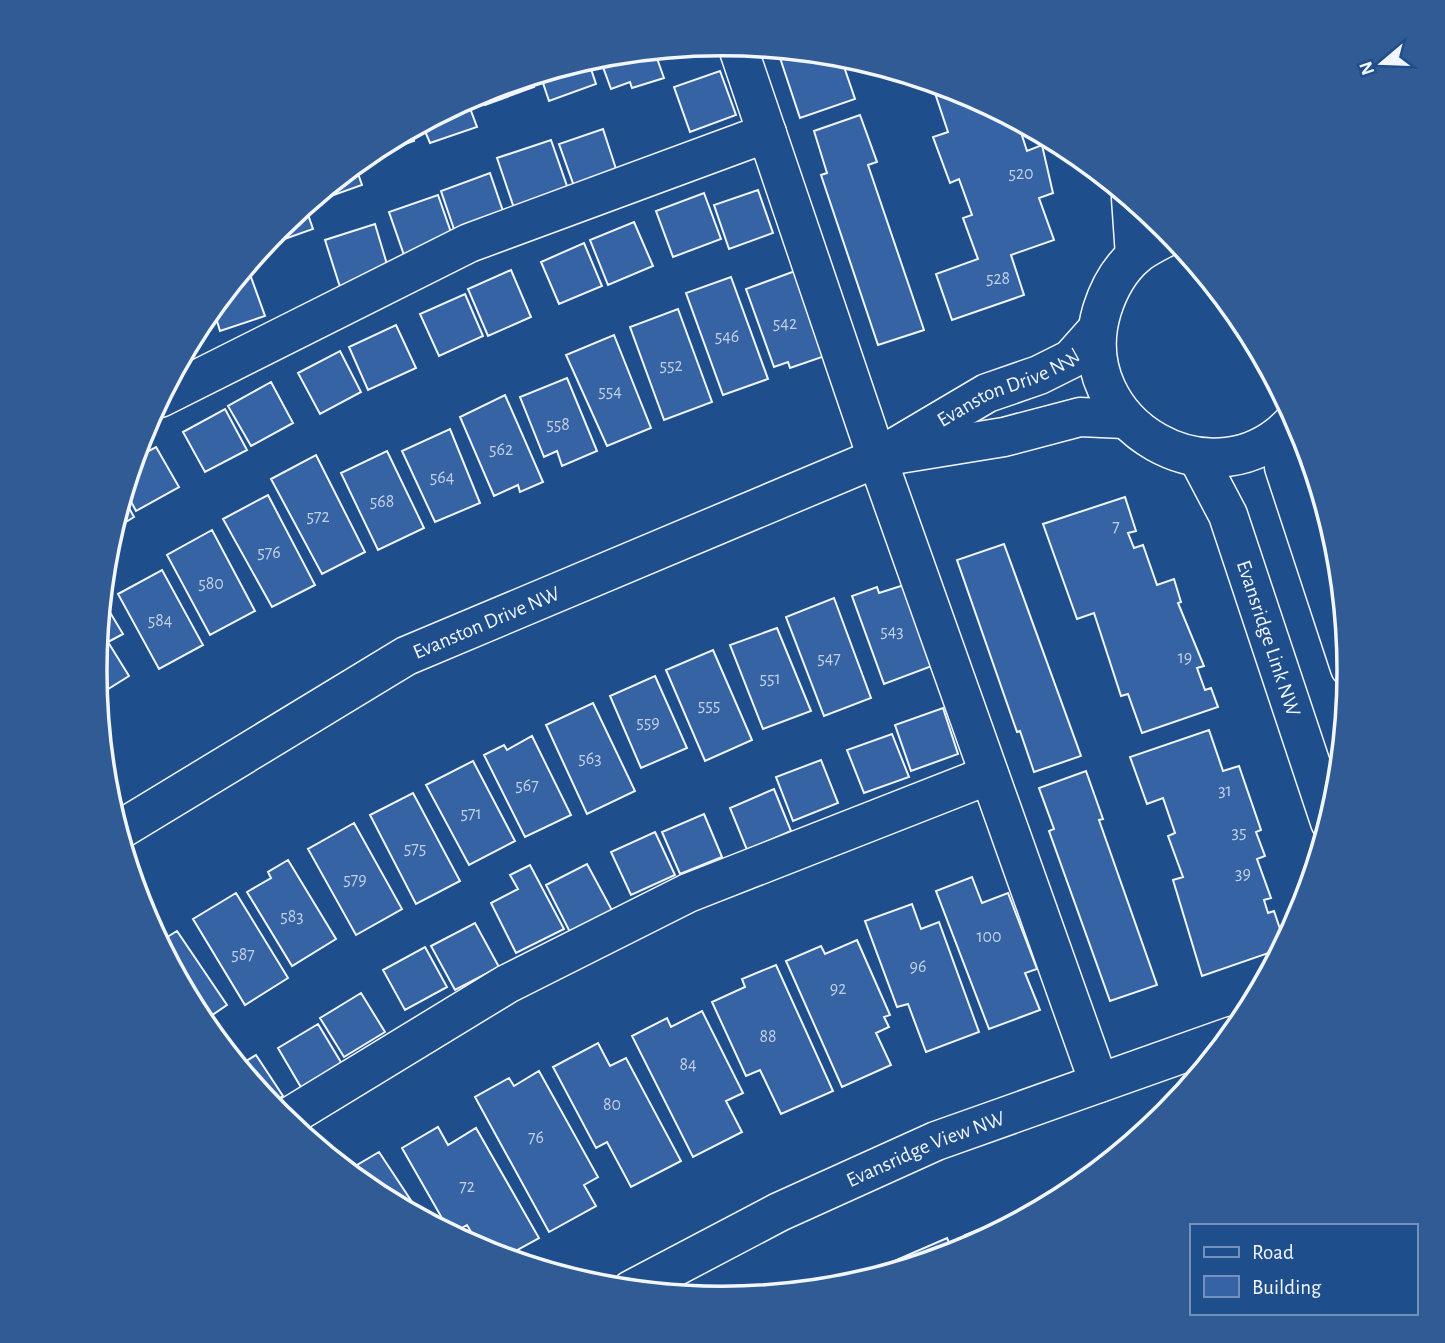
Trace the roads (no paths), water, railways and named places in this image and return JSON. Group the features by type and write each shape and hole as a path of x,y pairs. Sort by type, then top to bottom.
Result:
{"street":[{"path":"741,56 877,458 1099,1083"},
{"path":"174,391 469,243 767,133"},
{"path":"1132,213 1135,256"},
{"path":"1162,240 1135,256 1108,289 1096,331 1101,378 1125,419 1157,445 1198,458 1242,455 1287,428"},
{"name":"Evanston Drive NW","path":"127,826 406,656 877,458 987,393 1040,375 1071,359 1096,331"},
{"name":"Evanston Drive NW","path":"877,458 1004,437 1080,417 1125,419"},
{"path":"1289,430 1284,467 1337,627"},
{"name":"Evansridge Link NW","path":"1198,458 1228,515 1324,803"},
{"path":"294,1114 508,984 688,893 989,775"},
{"name":"Evansridge View NW","path":"646,1282 779,1212 936,1141 1214,1041"}]}
